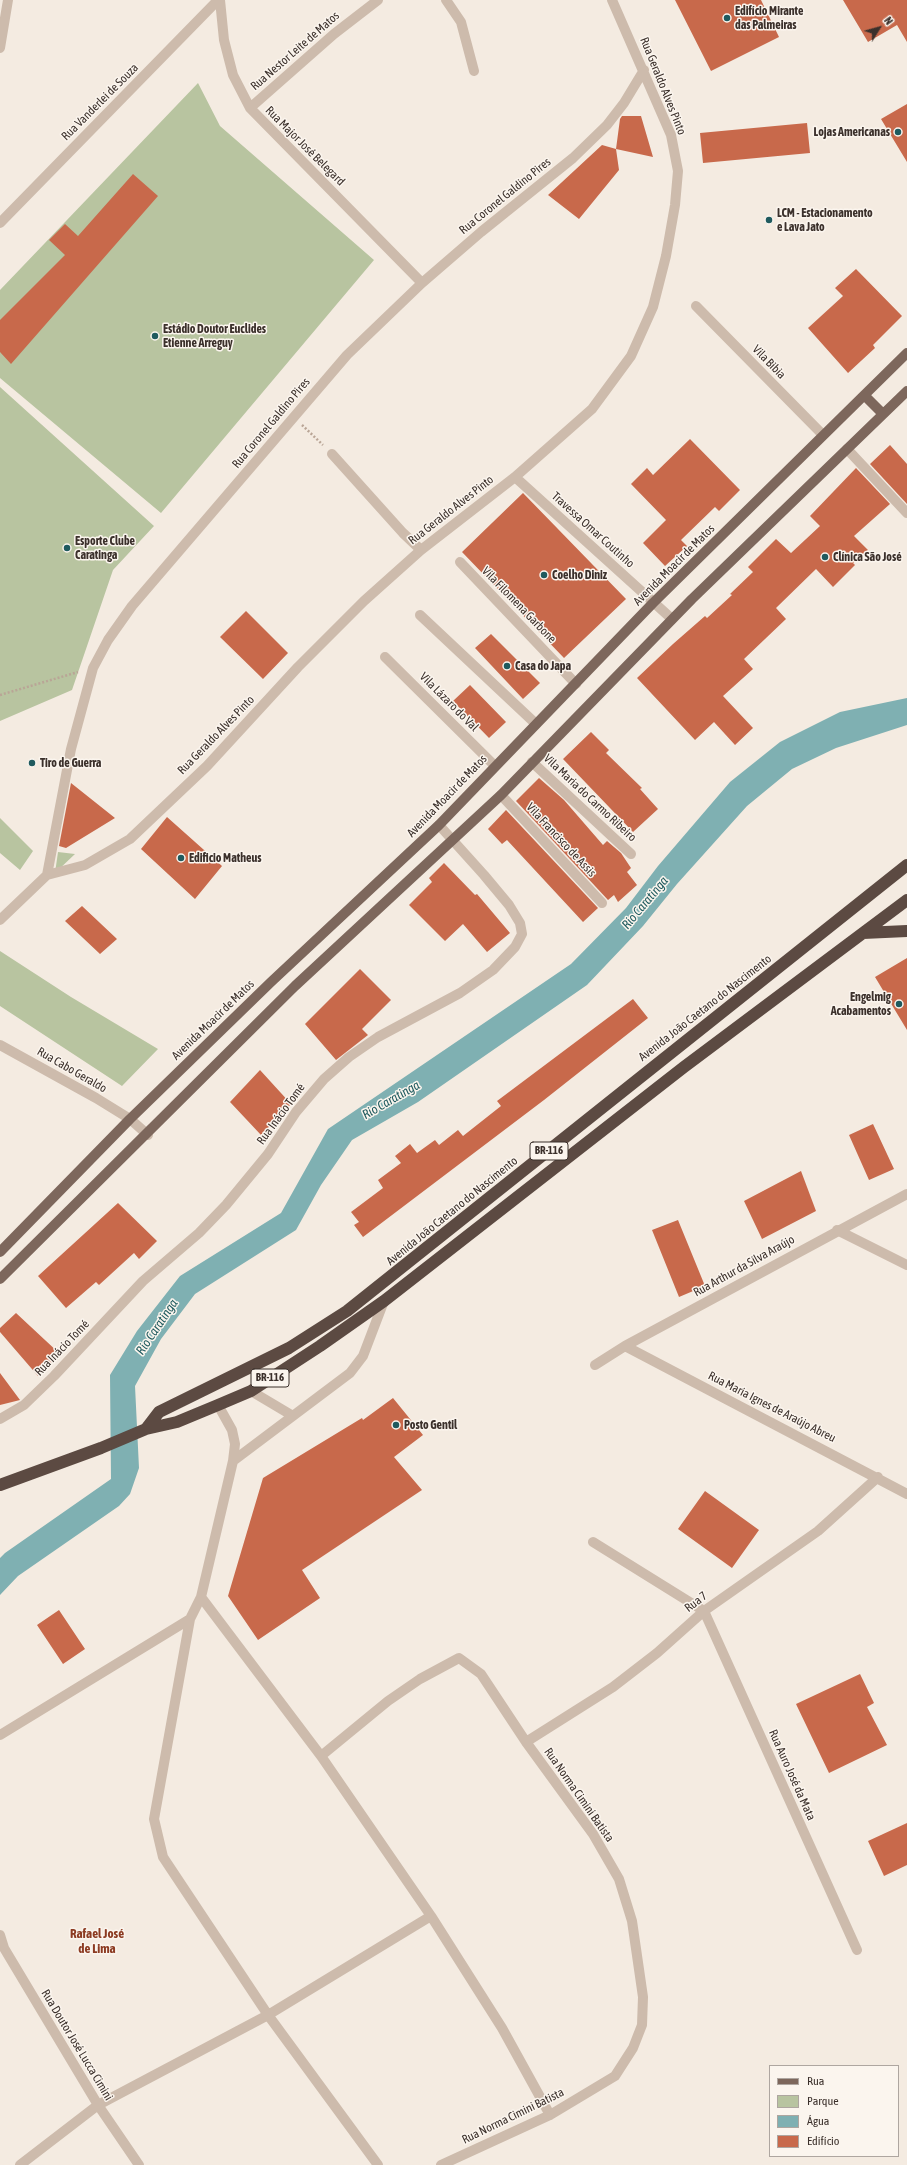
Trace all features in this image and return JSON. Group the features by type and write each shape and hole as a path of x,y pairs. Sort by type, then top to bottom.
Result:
{"highway":[{"name":"Avenida João Caetano do Nascimento","path":"146,1429 159,1412 289,1348 347,1311 907,865"},
{"name":"Avenida João Caetano do Nascimento","path":"0,1485 101,1448 146,1429 177,1422 218,1405 251,1390 320,1346 384,1300 684,1067 907,900"},
{"path":"863,933 907,931"}],"main road":[{"name":"Avenida Moacir de Matos","path":"0,1252 130,1119 271,982 439,825 653,603 907,353"},
{"path":"0,1279 148,1135 295,986 501,795 672,619 907,391"},
{"path":"865,396 883,414"}],"street":[{"path":"0,48 8,0"},
{"name":"Rua Major José Belegard","path":"219,0 224,40 232,75 250,108 422,283"},
{"name":"Rua Vanderlei de Souza","path":"0,223 219,0"},
{"path":"446,0 461,22 474,71"},
{"name":"Rua Geraldo Alves Pinto","path":"47,874 85,865 130,839 207,766 298,667 364,601 421,550 515,477 592,409 630,356 653,307 666,256 675,206 678,171 671,135 644,70 612,0"},
{"name":"Rua Nestor Leite de Matos","path":"250,108 373,1"},
{"name":"Rua Coronel Galdino Pires","path":"47,874 71,749 93,668 108,640 132,606 255,464 293,416 347,355 422,283 481,232 573,158 607,125 624,103 644,70"},
{"name":"Vila Bibia","path":"696,306 823,435"},
{"path":"848,449 907,513"},
{"path":"332,454 403,533 421,550"},
{"name":"Travessa Omar Coutinho","path":"515,477 672,619"},
{"name":"Vila Filomena Garbone","path":"460,562 576,684"},
{"path":"420,615 536,724"},
{"name":"Vila Lázaro do Val","path":"386,658 495,766"},
{"name":"Vila Maria do Carmo Ribeiro","path":"532,762 631,854"},
{"name":"Vila Francisco de Assis","path":"501,795 602,904"},
{"name":"Rua Inácio Tomé","path":"0,1419 24,1405 54,1376 143,1281 199,1233 226,1205 268,1154 296,1112 324,1079 349,1058 378,1037 460,993 493,970 515,947 522,934 520,923 509,905 454,840 439,825"},
{"path":"0,920 47,874"},
{"name":"Rua Cabo Geraldo","path":"0,1045 130,1119 148,1135"},
{"name":"Rua Arthur da Silva Araújo","path":"595,1365 625,1346 837,1230 907,1194"},
{"path":"837,1230 907,1266"},
{"path":"234,1461 342,1381 363,1356 384,1300"},
{"name":"Rua Maria Ignes de Araújo Abreu","path":"625,1346 878,1477 907,1494"},
{"path":"251,1390 293,1416"},
{"path":"218,1405 232,1430 235,1444 234,1461 201,1597 190,1619 154,1820 163,1857 268,2016 378,2165"},
{"name":"Rua 7","path":"526,1742 613,1687 657,1653 704,1611 818,1531 878,1477"},
{"path":"592,1542 704,1611"},
{"path":"201,1597 321,1756 431,1916 502,2028 550,2115"},
{"name":"Rua Auro José da Mata","path":"704,1611 857,1950"},
{"path":"0,1736 190,1619"},
{"name":"Rua Norma Cimini Batista","path":"321,1756 388,1701 420,1679 459,1658 481,1674 526,1742 594,1834 619,1879 632,1921 643,1997 642,2025 633,2048 615,2076 550,2115 441,2165"},
{"path":"20,2165 98,2105 268,2016 431,1916"},
{"name":"Rua Doutor José Lucca Cimini","path":"0,1935 2,1949 98,2105 139,2165"}],"path":[{"path":"293,416 332,454"},
{"path":"0,695 93,668"}],"green space":[{"name":"Estádio Doutor Euclides Etienne Arreguy","path":"198,83 220,126 374,260 161,513 0,378 0,290"},
{"name":"Esporte Clube Caratinga","path":"0,387 154,526 113,570 72,690 0,721"},
{"path":"0,818 33,851 20,870 0,853"},
{"path":"58,852 75,854 55,873"},
{"path":"0,951 71,997 158,1049 122,1086 0,1006"}],"water":[{"name":"Rio Caratinga","path":"907,698 907,725 836,748 792,769 747,806 677,884 643,926 587,985 418,1102 352,1140 321,1185 296,1230 195,1294 161,1339 135,1386 139,1468 130,1494 119,1506 18,1576 0,1595 0,1558 111,1479 110,1375 137,1331 180,1276 281,1213 328,1129 571,964 626,908 658,866 730,782 780,742 840,712"}],"building":[{"name":"Edifício Mirante das Palmeiras","path":"675,0 761,0 779,37 711,71"},
{"path":"843,0 907,0 907,42 897,25 868,42"},
{"name":"Lojas Americanas","path":"907,104 907,162 881,119"},
{"path":"622,116 641,116 653,157 616,149 620,119"},
{"path":"807,123 810,153 703,163 700,133"},
{"path":"602,145 616,149 619,170 579,219 548,195"},
{"path":"133,174 158,196 11,364 0,352 0,320 65,255 49,240 65,224 78,236"},
{"path":"856,269 902,316 873,345 875,348 848,373 808,328 843,296 835,288"},
{"path":"690,439 740,490 719,511 715,507 681,540 687,546 665,566 643,543 666,520 631,484 647,468 653,475"},
{"path":"890,445 907,464 907,504 870,464"},
{"path":"856,468 890,504 854,536 868,550 853,563 855,565 833,587 816,569 776,608 786,619 744,659 753,669 723,696 753,728 735,745 714,722 695,740 637,678 705,616 707,618 732,595 730,594 753,572 748,567 776,539 791,553 820,526 810,516"},
{"name":"Coelho Diniz","path":"523,493 626,599 564,658 462,552"},
{"path":"246,611 288,653 263,679 220,637"},
{"name":"Casa do Japa","path":"491,634 540,683 523,699 475,648"},
{"path":"470,685 506,722 489,738 453,701"},
{"path":"591,732 609,750 606,753 642,788 640,789 658,809 633,832 563,759"},
{"path":"539,778 564,800 603,845 607,841 621,853 631,868 627,872 637,885 618,902 614,895 608,900 516,801"},
{"path":"71,783 115,818 66,848 59,846"},
{"path":"506,810 598,908 583,922 507,840 502,844 488,829"},
{"name":"Edificio Matheus","path":"167,817 222,866 195,899 141,849"},
{"path":"444,863 475,895 477,894 510,933 487,952 463,924 445,941 409,905 432,882 429,878"},
{"path":"82,906 117,939 100,954 65,921"},
{"name":"Engelmig Acabamentos","path":"907,958 907,1030 875,977"},
{"path":"360,969 391,1000 362,1029 368,1035 336,1060 305,1024"},
{"path":"633,999 648,1018 544,1100 363,1237 354,1225 359,1222 351,1212 383,1188 378,1180 401,1163 395,1156 410,1144 417,1153 435,1140 439,1145 458,1130 463,1136 501,1106 497,1101"},
{"path":"260,1070 291,1104 261,1135 230,1102"},
{"path":"873,1124 894,1169 869,1180 849,1135"},
{"path":"801,1171 816,1211 762,1239 744,1201"},
{"path":"118,1203 157,1241 139,1259 134,1253 99,1285 96,1282 66,1308 38,1276"},
{"path":"678,1220 705,1286 679,1297 652,1230"},
{"path":"16,1313 60,1354 38,1376 0,1332 0,1328"},
{"path":"0,1373 20,1400 0,1405"},
{"path":"393,1398 423,1435 394,1457 422,1490 302,1570 320,1598 258,1640 228,1596 263,1478 362,1418 363,1420"},
{"path":"705,1491 759,1530 732,1568 678,1529"},
{"path":"59,1610 85,1649 63,1664 37,1625"},
{"path":"860,1674 874,1703 867,1707 887,1745 829,1773 796,1704"},
{"path":"907,1823 907,1865 884,1876 868,1841"}],"place":[{"name":"Edifício Mirante das Palmeiras","path":"727,18"},
{"name":"Lojas Americanas","path":"898,132"},
{"name":"LCM - Estacionamento e Lava Jato","path":"769,220"},
{"name":"Estádio Doutor Euclides Etienne Arreguy","path":"155,336"},
{"name":"Esporte Clube Caratinga","path":"67,548"},
{"name":"Clínica São José","path":"825,557"},
{"name":"Coelho Diniz","path":"544,575"},
{"name":"Casa do Japa","path":"507,666"},
{"name":"Tiro de Guerra","path":"32,763"},
{"name":"Edificio Matheus","path":"181,858"},
{"name":"Engelmig Acabamentos","path":"899,1004"},
{"name":"Posto Gentil","path":"396,1425"}],"district":[{"name":"Rafael José de Lima","path":"97,1942"}]}
